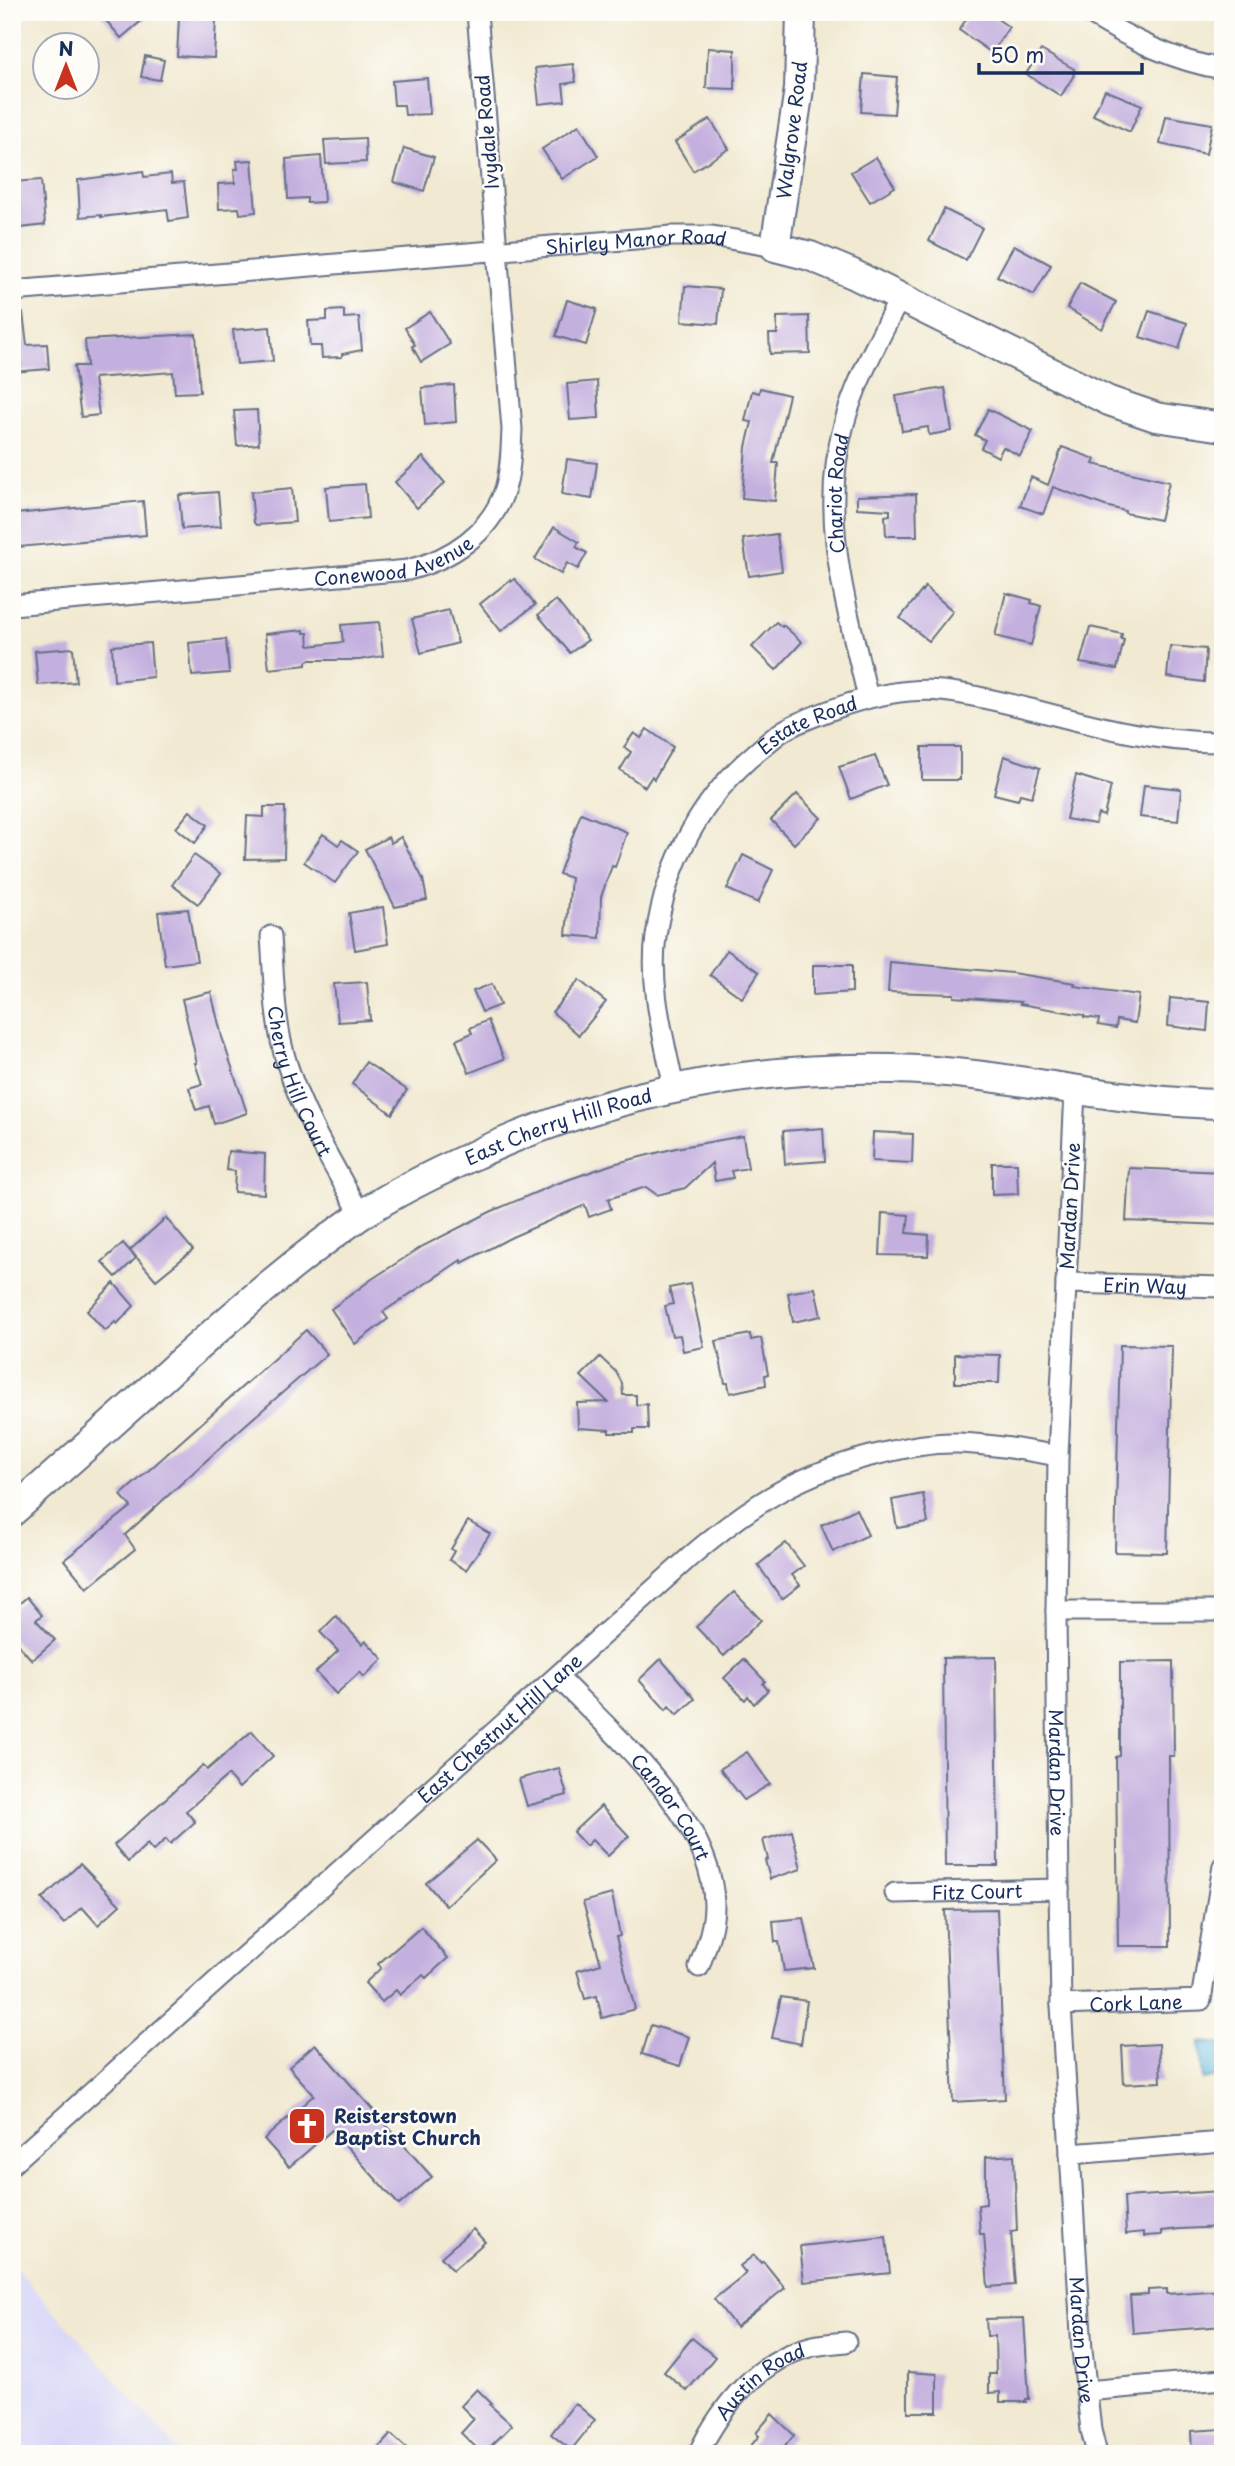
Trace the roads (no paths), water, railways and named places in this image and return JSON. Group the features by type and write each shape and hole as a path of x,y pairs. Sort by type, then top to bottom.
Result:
{"main road":[{"name":"Walgrove Road","path":"775,247 799,89 801,12"},
{"name":"Shirley Manor Road","path":"775,247 810,256 842,269 1109,401 1156,417 1223,427"},
{"name":"East Cherry Hill Road","path":"12,1512 259,1292 307,1253 361,1215 422,1180 542,1126 603,1106 674,1088 740,1076 822,1069 955,1072 1145,1101 1223,1104"}],"street":[{"name":"Ivydale Road","path":"477,12 496,251"},
{"path":"1087,12 1155,51 1197,65 1223,69"},
{"name":"Shirley Manor Road","path":"12,291 672,236 712,236 775,247"},
{"name":"Conewood Avenue","path":"12,605 408,570 452,554 473,537 492,515 505,490 511,463 512,429 496,251"},
{"name":"Chariot Road","path":"868,698 839,569 833,529 833,490 836,459 844,424 858,386 900,297"},
{"name":"Estate Road","path":"674,1088 654,975 656,938 663,898 676,860 695,822 720,787 749,758 787,728 868,698 906,691 939,690 983,697 1143,735 1223,742"},
{"name":"Cherry Hill Court","path":"271,936 276,1009 286,1062 310,1122 361,1215"},
{"name":"Mardan Drive","path":"1075,1091 1058,1456 1056,1611 1059,1889 1061,2005 1070,2154 1086,2391 1097,2454"},
{"name":"Erin Way","path":"1066,1283 1223,1287"},
{"name":"East Chestnut Hill Lane","path":"12,2164 344,1864 736,1518 779,1491 825,1468 905,1447 953,1442 998,1445 1058,1456"},
{"path":"1056,1611 1223,1611"},
{"name":"Candor Court","path":"558,1677 667,1792 689,1824 710,1875 714,1905 710,1938 699,1967"},
{"name":"Cork Lane","path":"1061,2005 1201,2000 1223,1866"},
{"name":"Fitz Court","path":"895,1893 1059,1889"},
{"path":"1070,2154 1223,2142"},
{"name":"Austin Road","path":"698,2454 709,2432 746,2384 777,2361 812,2346 846,2342"},
{"path":"1086,2391 1223,2379"}],"water":[{"path":"1200,2042 1223,2044 1223,2075 1203,2080"}],"place":[{"name":"Reisterstown Baptist Church","path":"307,2126"}]}
